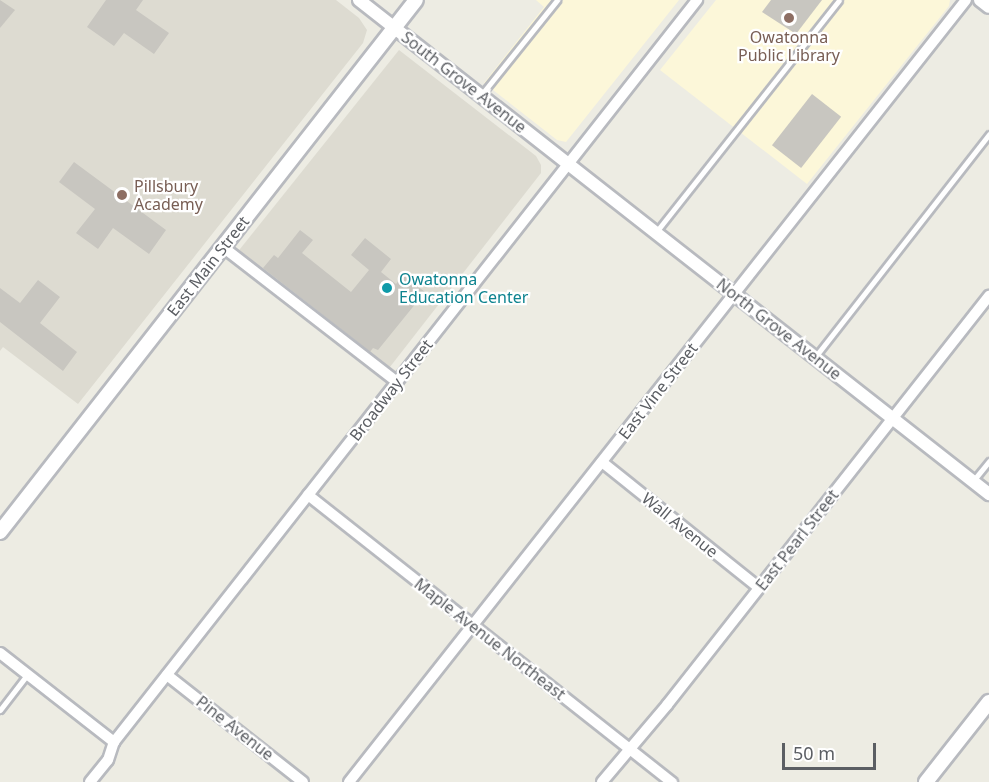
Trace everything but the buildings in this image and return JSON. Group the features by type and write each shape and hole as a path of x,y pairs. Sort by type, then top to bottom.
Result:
{"main road":[{"name":"East Main Street","path":"0,532 416,0"},
{"path":"926,782 989,702"}],"street":[{"name":"South Grove Avenue","path":"359,0 568,164"},
{"name":"Broadway Street","path":"90,782 108,760 114,742 697,0"},
{"name":"East Vine Street","path":"349,782 966,0"},
{"path":"980,0 989,7"},
{"name":"North Grove Avenue","path":"568,164 989,494"},
{"path":"223,247 397,382"},
{"name":"East Pearl Street","path":"602,782 759,588 989,296"},
{"name":"Wall Avenue","path":"602,462 759,588"},
{"name":"Maple Avenue Northeast","path":"308,495 672,782"},
{"path":"0,654 114,742"},
{"name":"Pine Avenue","path":"167,675 303,782"}],"lane":[{"path":"481,96 557,0"},
{"path":"656,233 839,0"},
{"path":"815,357 989,134"},
{"path":"973,481 989,461"},
{"path":"0,710 27,675"}],"shaded area":[{"name":"Pillsbury Academy","path":"0,0 336,0 359,18 367,30 363,43 78,404 3,347 0,351"},
{"path":"536,0 679,0 566,142 557,140 484,83 544,7"},
{"path":"716,0 950,0 949,6 807,184 660,70"},
{"path":"399,50 536,156 541,165 541,173 386,372 236,254"}],"place":[{"name":"Owatonna Public Library","path":"789,18"},
{"name":"Pillsbury Academy","path":"122,195"},
{"name":"Owatonna Education Center","path":"387,288"}]}
